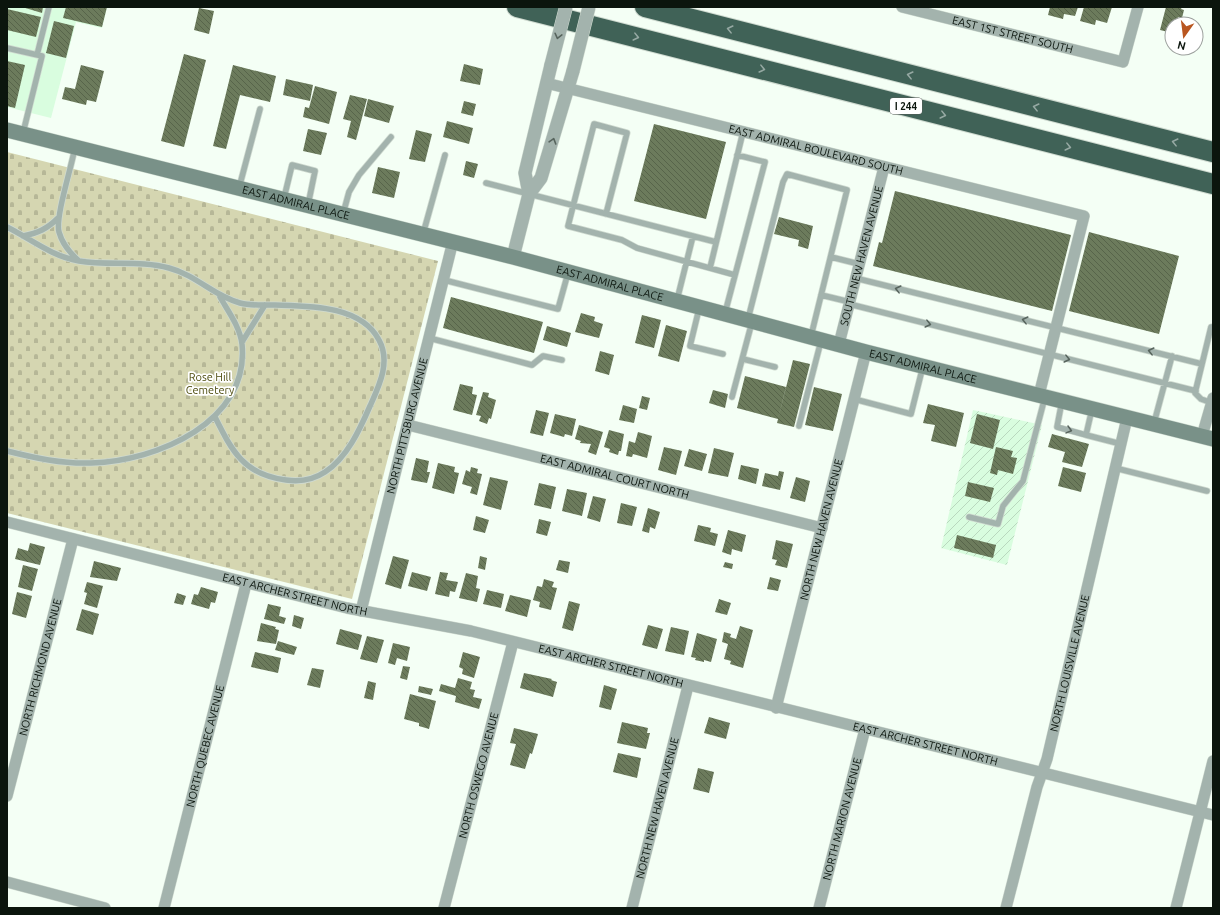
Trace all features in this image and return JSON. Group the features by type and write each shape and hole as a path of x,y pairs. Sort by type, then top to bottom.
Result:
{"highway":[{"name":"I 244","path":"517,7 1213,184"},
{"path":"645,7 1213,152"}],"main road":[{"name":"EAST ADMIRAL PLACE","path":"7,130 453,241 866,352 1208,437"}],"street":[{"path":"529,194 525,173 566,7"},
{"path":"513,257 529,194 541,178 569,89 589,7"},
{"name":"EAST 1ST STREET SOUTH","path":"902,7 921,9 1122,62 1138,7"},
{"name":"EAST ADMIRAL BOULEVARD SOUTH","path":"546,84 1084,216 1056,328"},
{"name":"SOUTH NEW HAVEN AVENUE","path":"839,344 884,167"},
{"name":"NORTH PITTSBURG AVENUE","path":"361,611 453,241"},
{"path":"1042,396 1056,328"},
{"name":"NORTH NEW HAVEN AVENUE","path":"776,708 866,352"},
{"path":"1208,437 1212,400"},
{"name":"NORTH LOUISVILLE AVENUE","path":"1006,908 1047,759 1127,418"},
{"name":"EAST ADMIRAL COURT NORTH","path":"408,425 822,528"},
{"name":"EAST ARCHER STREET NORTH","path":"7,522 246,584 361,611 431,622 1213,815"},
{"name":"NORTH RICHMOND AVENUE","path":"7,796 73,539"},
{"name":"NORTH QUEBEC AVENUE","path":"164,908 246,584"},
{"name":"NORTH OSWEGO AVENUE","path":"444,908 512,642"},
{"name":"NORTH NEW HAVEN AVENUE","path":"632,908 688,686"},
{"name":"NORTH MARION AVENUE","path":"819,908 865,729"},
{"path":"1176,908 1213,761"},
{"path":"7,882 105,908"}],"lane":[{"path":"37,55 49,7"},
{"path":"7,48 42,56 23,134"},
{"path":"239,188 260,109"},
{"path":"606,214 627,134 594,124 568,226 622,240 638,248 735,275"},
{"path":"710,268 743,132"},
{"path":"343,214 349,192 359,175 391,136"},
{"path":"75,147 58,218 58,232 67,250 79,261"},
{"path":"423,234 445,155"},
{"path":"725,314 765,162 737,155"},
{"path":"284,199 292,165 315,171 308,205"},
{"path":"732,397 743,359 750,320 783,182 787,174 847,190 821,295 816,338 799,426"},
{"path":"486,183 716,242"},
{"path":"23,236 35,233 48,227 58,218"},
{"path":"7,227 52,253 79,261 148,265 170,268 195,279 220,297 243,304 298,305 338,312 353,317 374,331 380,341 383,354 381,381 364,421 346,450 326,472 314,478 295,481 273,478 260,475 250,469 240,460 230,447 215,417"},
{"path":"677,301 693,236"},
{"path":"831,257 859,264"},
{"path":"444,280 558,309 568,272"},
{"path":"855,278 1202,364"},
{"path":"821,295 1196,391"},
{"path":"7,451 62,462 92,463 124,459 171,445 196,431 215,417 229,399 238,383 242,365 242,342 234,322 220,297"},
{"path":"242,342 265,305"},
{"path":"700,307 690,346 723,354"},
{"path":"1212,400 1201,399 1195,393 1211,327 1213,327"},
{"path":"429,338 532,364 543,356 562,360"},
{"path":"1154,424 1172,356"},
{"path":"743,359 775,367"},
{"path":"854,399 911,414 923,366"},
{"path":"969,517 998,524 1003,506 1023,481 1042,396"},
{"path":"1062,401 1057,427 1121,444"},
{"path":"1086,435 1092,409"},
{"path":"1115,468 1207,491"}],"shaded area":[{"path":"7,7 107,7 102,28 76,22 51,118 7,107"},
{"path":"973,410 1042,425 1007,565 941,548"}],"green space":[{"name":"Rose Hill Cemetery","path":"7,152 438,261 352,599 7,513"}],"building":[{"path":"22,7 43,7 42,13"},
{"path":"66,7 107,7 102,27 63,18"},
{"path":"1050,7 1078,7 1075,16 1064,14 1063,19 1048,15"},
{"path":"1084,7 1112,7 1107,23 1096,20 1095,25 1080,21"},
{"path":"1166,7 1182,7 1181,9 1184,10 1182,16 1164,16 1164,31 1160,30"},
{"path":"199,8 214,11 209,34 194,30"},
{"path":"7,9 41,17 36,37 7,30"},
{"path":"54,21 74,26 66,58 46,53"},
{"path":"184,54 206,60 184,147 161,141"},
{"path":"7,61 25,65 15,108 7,106"},
{"path":"464,64 483,69 480,85 460,81"},
{"path":"81,65 104,71 96,102 87,100 86,105 62,99 65,87 75,89"},
{"path":"233,65 276,76 270,102 240,95 226,149 213,146"},
{"path":"286,79 313,85 310,101 283,95"},
{"path":"315,86 337,92 329,124 303,117 305,107 309,108"},
{"path":"350,95 367,99 356,140 347,137 351,121 343,119"},
{"path":"368,99 394,106 389,123 364,116"},
{"path":"464,101 476,104 473,116 461,113"},
{"path":"447,121 473,128 469,144 443,137"},
{"path":"654,124 726,142 706,219 634,201"},
{"path":"308,129 327,133 321,155 303,151"},
{"path":"416,130 432,134 425,162 409,159"},
{"path":"466,161 478,164 474,178 463,175"},
{"path":"378,167 400,172 394,198 372,193"},
{"path":"895,191 1071,235 1052,311 873,266 879,242 882,243"},
{"path":"779,217 813,226 808,249 798,246 799,240 774,234"},
{"path":"1089,232 1179,256 1159,334 1069,311"},
{"path":"451,297 543,322 534,353 443,328"},
{"path":"581,313 595,317 594,321 603,324 599,338 575,332"},
{"path":"642,315 661,320 654,348 635,343"},
{"path":"666,325 687,331 679,362 658,356"},
{"path":"547,326 571,333 567,347 543,340"},
{"path":"600,351 614,355 609,375 595,371"},
{"path":"793,360 810,364 794,427 777,423"},
{"path":"745,376 786,387 778,419 737,408"},
{"path":"460,384 473,387 472,394 477,395 472,415 453,410"},
{"path":"814,387 842,394 833,431 805,425"},
{"path":"713,390 728,394 725,408 709,403"},
{"path":"483,392 489,393 488,397 496,400 491,419 489,418 487,424 479,421 481,416 476,415"},
{"path":"642,396 650,398 647,410 639,408"},
{"path":"928,404 964,413 956,447 931,441 935,425 923,423"},
{"path":"623,405 637,409 634,423 619,420"},
{"path":"536,410 549,413 543,436 530,433"},
{"path":"555,414 576,419 572,436 565,434 564,437 550,433"},
{"path":"977,414 1000,420 993,449 970,443"},
{"path":"579,425 603,432 596,455 588,452 591,444 580,443 581,441 575,439"},
{"path":"609,430 624,434 621,451 619,451 618,455 609,452 610,449 604,447"},
{"path":"638,432 652,436 647,458 633,454 632,457 626,456 629,441 635,443"},
{"path":"1052,434 1089,444 1082,467 1062,462 1065,452 1048,447"},
{"path":"664,447 682,451 676,475 658,470"},
{"path":"996,447 1013,451 1011,457 1017,458 1013,474 998,470 997,475 990,473"},
{"path":"714,448 734,453 728,477 708,473"},
{"path":"689,449 707,454 702,471 684,466"},
{"path":"416,458 429,461 427,472 430,472 427,483 411,480"},
{"path":"438,463 455,467 454,472 459,473 454,494 432,488"},
{"path":"741,465 759,469 756,484 738,479"},
{"path":"471,467 478,469 477,473 482,474 477,495 470,493 472,487 462,484 466,470 470,472"},
{"path":"1063,467 1086,473 1081,492 1058,486"},
{"path":"779,471 784,472 780,490 762,486 765,473 778,476"},
{"path":"490,477 508,481 501,510 483,505"},
{"path":"796,477 810,481 805,502 790,498"},
{"path":"968,482 994,488 990,502 965,496"},
{"path":"539,483 556,487 551,509 534,505"},
{"path":"567,489 587,493 582,516 562,511"},
{"path":"593,496 606,499 600,522 587,518"},
{"path":"621,503 637,507 632,526 617,523"},
{"path":"648,508 660,512 655,529 650,527 649,533 642,531"},
{"path":"476,516 489,520 485,533 473,530"},
{"path":"539,519 551,522 547,536 536,533"},
{"path":"698,525 711,528 710,532 718,534 715,546 694,541"},
{"path":"728,530 746,535 742,552 732,549 731,555 722,552"},
{"path":"957,535 996,545 993,558 954,548"},
{"path":"776,540 793,544 787,568 775,565 777,560 772,559"},
{"path":"30,543 45,547 40,565 15,559 18,548 28,551"},
{"path":"393,556 409,560 401,589 385,584"},
{"path":"480,556 487,558 485,570 478,568"},
{"path":"559,560 570,562 568,573 556,570"},
{"path":"94,561 121,568 117,581 90,577"},
{"path":"725,562 733,564 732,569 723,567"},
{"path":"23,565 38,569 32,591 18,587"},
{"path":"412,572 431,577 427,591 408,586"},
{"path":"440,572 448,573 446,580 458,582 455,592 450,591 449,597 435,594"},
{"path":"466,573 478,576 476,588 480,589 477,602 459,598"},
{"path":"770,577 781,580 778,591 767,589"},
{"path":"544,579 554,582 552,587 557,588 551,610 539,607 540,602 533,600 537,586 542,587"},
{"path":"87,582 103,586 97,608 84,604 87,593 84,592"},
{"path":"201,587 218,592 215,603 211,602 209,609 191,604 194,594 198,595"},
{"path":"487,590 504,594 501,608 483,604"},
{"path":"17,592 32,596 26,618 12,614"},
{"path":"177,593 186,596 183,605 174,603"},
{"path":"510,595 531,600 527,617 505,611"},
{"path":"719,599 731,603 727,615 715,612"},
{"path":"569,601 580,604 573,631 562,628"},
{"path":"268,604 281,607 279,616 286,618 284,624 264,619"},
{"path":"82,609 99,614 93,635 76,630"},
{"path":"294,615 304,618 301,629 292,626"},
{"path":"261,623 276,627 275,629 279,630 276,644 257,641"},
{"path":"648,625 663,629 657,649 642,645"},
{"path":"740,626 753,630 743,668 730,664 731,661 724,659 728,644 722,642 724,632 731,634 730,637 736,639"},
{"path":"671,627 689,631 684,655 665,651"},
{"path":"340,629 362,635 358,650 336,644"},
{"path":"697,633 717,639 711,662 695,660 696,658 691,657"},
{"path":"367,636 384,640 377,663 360,659"},
{"path":"278,641 297,647 294,655 275,650"},
{"path":"393,643 410,647 407,661 397,658 395,665 388,663"},
{"path":"255,652 281,658 278,673 251,667"},
{"path":"463,652 480,657 474,678 462,674 463,669 459,667"},
{"path":"403,666 410,667 407,680 400,678"},
{"path":"312,668 324,670 320,688 307,685"},
{"path":"524,673 552,679 551,680 557,682 553,697 520,688"},
{"path":"458,678 472,682 470,689 475,690 473,697 482,699 479,709 455,702 456,696 439,691 441,684 455,688"},
{"path":"368,681 376,683 373,700 364,698"},
{"path":"604,685 617,689 611,710 599,707"},
{"path":"419,686 433,689 431,695 418,692"},
{"path":"410,694 436,701 429,729 419,726 419,723 404,719"},
{"path":"709,717 730,723 726,739 704,733"},
{"path":"622,722 648,728 647,733 650,733 646,749 617,743"},
{"path":"514,728 538,734 532,754 530,753 525,769 510,765 516,744 510,743"},
{"path":"618,753 641,758 637,778 613,772"},
{"path":"698,768 714,772 709,793 693,789"}]}
